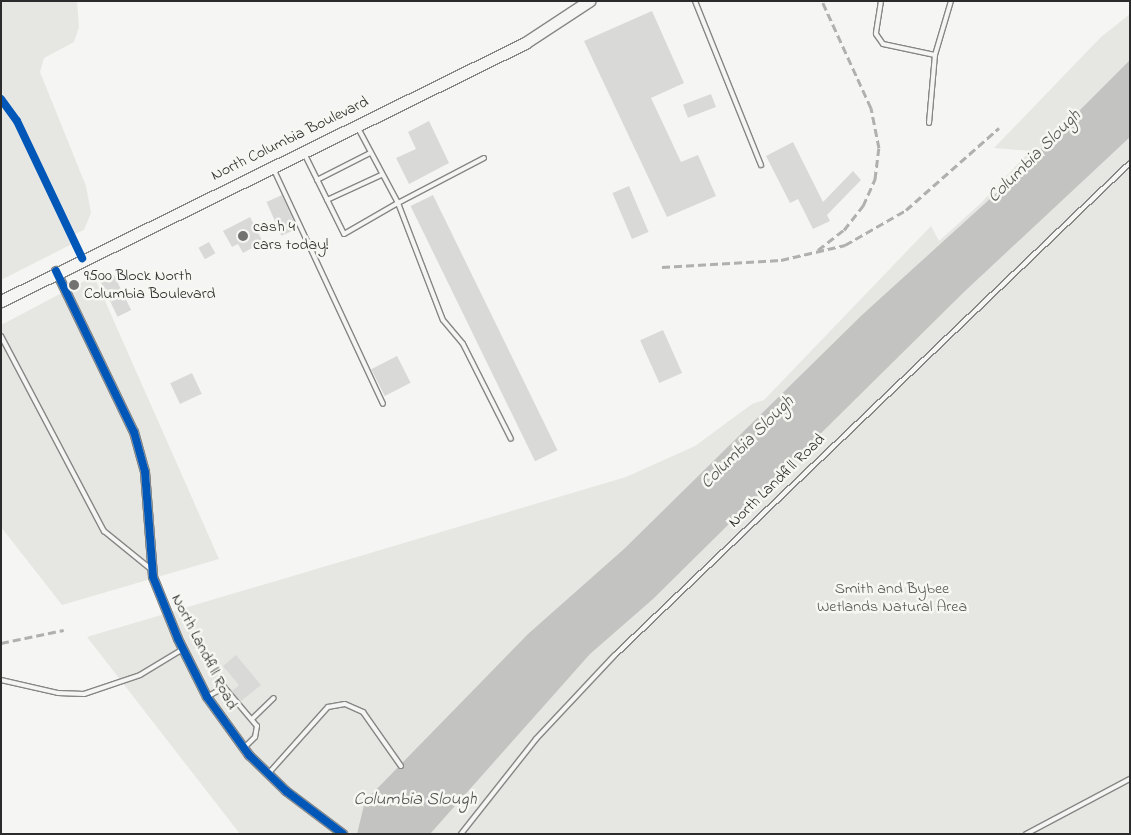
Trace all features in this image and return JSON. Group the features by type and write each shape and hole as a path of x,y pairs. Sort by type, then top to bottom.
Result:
{"main road":[{"name":"North Columbia Boulevard","path":"1,301 82,258 532,39 589,1"}],"street":[{"name":"North Landfill Road","path":"56,271 134,432 145,472 153,571 160,600 207,697 244,748 267,774 312,812 343,834"}],"lane":[{"path":"695,1 761,165"},
{"path":"881,1 876,34 883,44 935,55"},
{"path":"929,123 935,55 951,1"},
{"path":"1,99 17,121 82,258"},
{"path":"356,125 391,194 398,203 443,320 463,344 511,439"},
{"path":"303,151 344,234 484,158"},
{"path":"317,180 370,153"},
{"name":"North Landfill Road","path":"461,834 511,768 614,655 1130,163"},
{"path":"272,166 383,404"},
{"path":"327,200 381,175"},
{"path":"1,336 104,531 153,571"},
{"path":"1,680 58,693 90,693 140,675 183,649"},
{"path":"207,697 224,687 252,720 257,732 244,748"},
{"path":"252,720 274,698"},
{"path":"267,774 328,707 345,704 363,712 401,766"},
{"path":"1026,834 1130,779"}],"green space":[{"path":"1,1 77,1 79,27 74,42 44,58 40,72 86,186 91,213 84,230 75,234 78,241 1,280"},
{"name":"Smith and Bybee Wetlands Natural Area","path":"1130,14 1130,834 240,834 87,637 626,477 695,446 752,404 764,400 931,226 939,241 981,203 1030,151 994,148 1101,37"},
{"path":"94,276 219,559 62,605 1,527 1,325"}],"water":[{"name":"Columbia Slough","path":"1130,60 1130,137 965,291 653,599 590,654 430,834 357,834 365,801 528,634 624,549 862,315 1002,188"}],"building":[{"path":"652,11 684,83 651,98 681,162 698,155 716,196 667,217 584,41"},
{"path":"711,94 716,107 688,118 683,105"},
{"path":"429,121 449,163 409,184 396,158 416,149 408,132"},
{"path":"793,142 823,202 853,171 861,180 827,215 830,221 813,229 798,199 790,203 766,156"},
{"path":"629,186 649,232 632,239 612,193"},
{"path":"282,195 297,229 282,236 266,202"},
{"path":"433,195 557,450 535,461 411,206"},
{"name":"cash 4 cars today!","path":"250,217 263,242 243,253 238,244 232,247 223,231"},
{"path":"209,242 215,253 205,259 199,248"},
{"path":"114,275 131,310 118,317 101,282"},
{"path":"663,330 682,373 659,383 640,340"},
{"path":"397,356 411,383 385,396 371,369"},
{"path":"192,373 202,394 180,404 170,383"},
{"path":"236,655 261,685 241,701 232,691 239,685 223,666"}],"railway":[{"path":"818,250 844,230 863,206 875,179 879,148 871,108 822,1"},
{"path":"662,267 781,260 845,245 906,210 999,128"},
{"path":"1,643 64,630"}],"cycle path":[{"path":"1,99 17,121 82,258"},
{"path":"56,271 134,432 145,472 153,577 178,639 207,697 249,755 286,791 343,834"}],"place":[{"name":"cash 4 cars today!","path":"243,236"},
{"name":"9500 Block North Columbia Boulevard","path":"74,285"}]}
